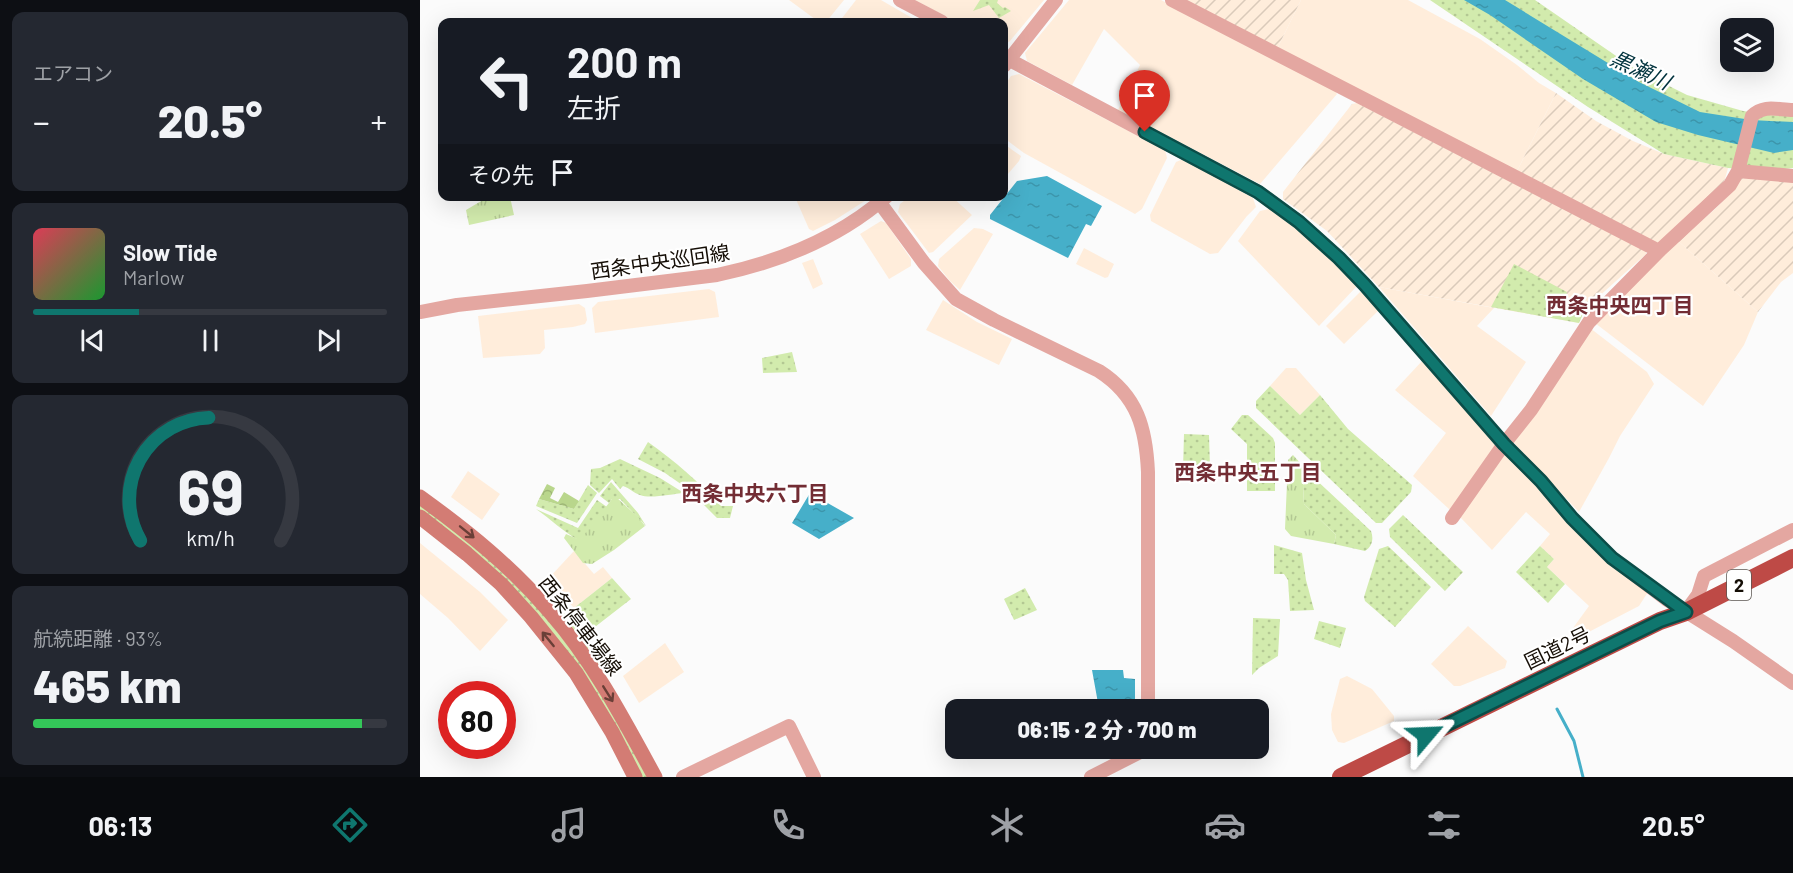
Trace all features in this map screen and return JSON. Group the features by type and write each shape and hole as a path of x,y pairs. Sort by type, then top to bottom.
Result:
{"highway":[{"name":"国道2号","path":"1341,777 1660,621 1686,612 1793,558"}],"main road":[{"name":"西条停車場線","path":"420,497 485,548 550,612 589,664 655,777"},
{"name":"西条停車場線","path":"420,517 467,554 531,617 576,673 612,732 635,777"}],"street":[{"path":"900,0 934,18"},
{"path":"1008,57 1056,0"},
{"path":"1172,0 1659,251"},
{"path":"1008,63 1258,192 1299,222 1365,285 1504,444 1612,558 1686,612 1733,641 1793,683"},
{"path":"1452,518 1531,410 1588,322 1659,251 1731,185 1738,171 1752,116 1758,110 1767,108 1793,110"},
{"path":"1738,171 1793,176"},
{"name":"西条中央巡回線","path":"420,312 457,305 732,272 781,258 811,246 882,201"},
{"path":"885,201 924,263 956,298 994,320 1105,375 1118,386 1138,414 1143,429 1148,472 1148,699"},
{"path":"1686,612 1698,595 1704,576 1793,530"},
{"path":"683,777 789,726 814,777"},
{"path":"1091,777 1126,759"}],"shaded area":[{"path":"789,0 844,0 829,18 814,18"},
{"path":"856,0 881,0 912,18 842,18"},
{"path":"915,0 1044,0 1008,42 1008,18 949,18"},
{"path":"1069,0 1161,0 1333,88 1337,94 1260,184 1118,110 1140,65 1104,29 1072,85 1027,61 1025,53"},
{"path":"1184,0 1301,0 1277,49"},
{"path":"1301,0 1408,0 1480,39 1556,93 1516,173 1277,49"},
{"path":"1019,74 1165,150 1167,158 1142,209 1135,214 1024,153 1008,141 1008,80 1011,76"},
{"path":"1556,93 1596,121 1633,141 1664,154 1728,168 1725,179 1719,189 1658,244 1516,173"},
{"path":"1357,103 1646,251 1646,254 1585,309 1579,323 1379,287 1327,231 1283,199 1283,192 1352,104"},
{"path":"1008,147 1021,156 1008,174"},
{"path":"1183,159 1253,198 1256,207 1218,253 1210,254 1151,221 1150,215 1176,162"},
{"path":"1742,174 1793,182 1793,273 1781,282 1758,312 1678,241 1735,189"},
{"path":"797,201 865,201 835,220 813,231 809,229"},
{"path":"904,201 957,201 972,215 933,252 929,253 898,212 900,204"},
{"path":"1273,208 1312,237 1357,286 1319,326 1238,241 1260,211"},
{"path":"881,221 886,223 911,259 911,266 889,279 860,234"},
{"path":"974,228 993,234 960,290 938,266 939,259"},
{"path":"1678,241 1758,312 1744,345 1703,406 1595,323"},
{"path":"1084,248 1114,264 1108,277 1105,278 1076,264"},
{"path":"813,259 823,284 813,289 802,263"},
{"path":"1379,287 1494,308 1477,326 1526,362 1491,416"},
{"path":"709,289 715,292 719,317 595,333 592,308 598,302"},
{"path":"1362,290 1379,310 1344,344 1326,326"},
{"path":"943,300 977,322 1012,339 999,365 926,330"},
{"path":"579,304 585,308 587,320 585,324 544,330 545,348 540,354 483,358 478,316"},
{"path":"1590,328 1647,372 1654,384 1620,436 1579,512 1512,441"},
{"path":"1423,360 1496,441 1494,451 1454,509 1449,509 1413,476 1446,433 1395,390"},
{"path":"1286,368 1296,368 1320,395 1300,415 1270,386"},
{"path":"1505,451 1613,567 1648,592 1639,606 1581,636 1573,628 1589,606 1547,567 1554,559 1540,546 1550,534 1526,512 1492,550 1459,516"},
{"path":"468,471 500,494 482,520 451,497"},
{"path":"420,543 480,592 508,620 480,651 448,618 420,594"},
{"path":"574,551 594,574 603,567 612,578 574,608 548,579"},
{"path":"1468,626 1507,661 1505,668 1460,686 1454,686 1431,664"},
{"path":"665,643 684,672 639,703 623,676"},
{"path":"1347,676 1372,689 1394,716 1394,721 1344,743 1338,742 1332,730 1331,714 1340,679"}],"green space":[{"path":"980,0 998,0 997,3 1011,11 999,18 989,5 973,11"},
{"path":"1430,0 1535,0 1635,69 1687,95 1743,111 1793,116 1793,168 1766,171 1728,168 1664,154 1588,107"},
{"path":"481,201 511,201 514,215 469,225 466,210"},
{"path":"1514,264 1567,292 1565,299 1585,309 1579,323 1491,307"},
{"path":"792,352 797,372 763,373 762,358"},
{"path":"1270,386 1300,415 1320,395 1348,429 1412,485 1411,492 1382,523 1376,523 1256,408 1256,401"},
{"path":"1242,415 1248,415 1273,438 1275,443 1275,491 1247,491 1247,444 1231,429"},
{"path":"1184,434 1209,435 1210,468 1183,469"},
{"path":"648,442 686,472 721,506 733,506 730,518 717,518 688,489 665,473 638,459"},
{"path":"1293,455 1312,476 1303,485 1304,504 1336,535 1334,544 1291,536 1285,529 1288,460"},
{"path":"620,459 660,478 684,493 644,496 623,486 620,489 612,479 599,493 590,485 591,469 600,468"},
{"path":"1312,476 1371,531 1372,542 1365,551 1334,544 1336,535 1304,504 1303,485"},
{"path":"611,482 638,513 646,526 620,499 612,499 609,503 600,496"},
{"path":"547,484 555,488 550,498 558,502 564,492 579,501 574,509 539,499"},
{"path":"588,485 597,493 577,523 536,506 539,499 574,509"},
{"path":"616,497 645,526 592,564 583,563 564,538 566,534 580,540"},
{"path":"597,500 607,507 580,541 536,509 578,528"},
{"path":"420,504 470,542 538,607 592,677 647,777 641,777 579,669 420,512"},
{"path":"1403,515 1463,572 1445,591 1390,537 1389,529"},
{"path":"1274,545 1302,553 1314,610 1290,611 1288,580 1284,574 1274,574"},
{"path":"1388,546 1431,587 1395,627 1365,601 1364,597 1379,549"},
{"path":"1540,546 1554,559 1547,567 1565,584 1548,603 1516,572"},
{"path":"612,578 631,599 591,630 574,608"},
{"path":"1025,588 1037,610 1014,620 1004,599"},
{"path":"559,607 568,618 567,624 572,622 589,643 588,650 594,650 606,669 604,675 553,608"},
{"path":"1253,618 1280,619 1278,656 1252,675"},
{"path":"1319,621 1346,628 1340,648 1314,639"}],"water":[{"path":"1464,0 1505,0 1639,82 1700,112 1751,120 1793,122 1793,150 1774,153 1698,135 1656,122 1583,79 1490,15"},
{"path":"1047,176 1102,206 1091,226 1086,224 1068,258 990,219 990,215 1001,201 1008,201 1008,192 1017,181"},
{"path":"810,493 854,518 819,539 792,523"},
{"path":"1092,670 1123,670 1124,678 1135,679 1135,699 1097,699"}],"waterway":[{"path":"1557,709 1574,741 1583,777"}],"district":[{"name":"西条中央四丁目","path":"1620,304"},
{"name":"西条中央五丁目","path":"1248,471"},
{"name":"西条中央六丁目","path":"755,492"}],"route":[{"path":"1145,132 1258,192 1299,222 1365,285 1572,518 1612,558 1686,612 1660,621 1426,735"}],"water label":[{"name":"黒瀬川","path":"1641,69"}]}
